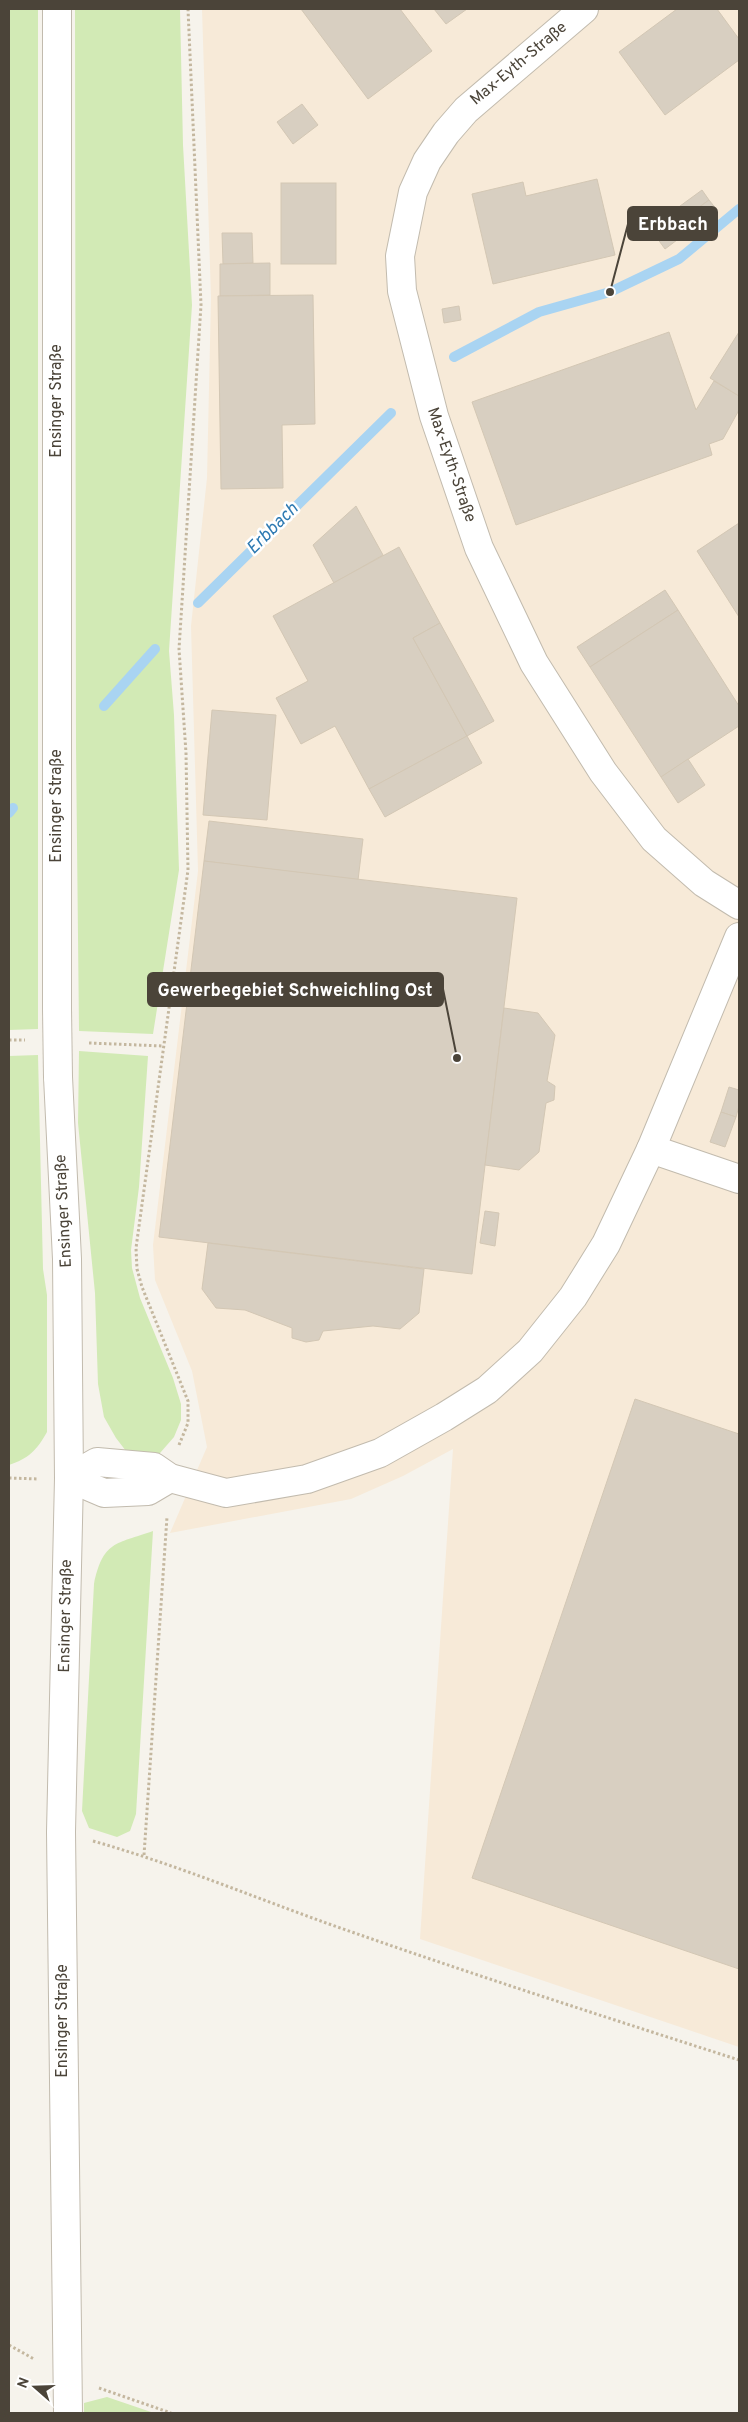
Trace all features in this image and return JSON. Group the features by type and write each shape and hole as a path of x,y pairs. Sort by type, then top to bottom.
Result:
{"street":[{"name":"Ensinger Straße","path":"57,9 57,1009 58,1077 67,1258 69,1478 61,1832 68,2413"},
{"name":"Max-Eyth-Straße","path":"584,9 466,110 441,140 427,161 411,200 400,256 402,291 434,416 479,548 534,663 603,772 654,839 704,883 739,905"},
{"path":"69,1478 104,1492 148,1491 170,1478 226,1493 307,1479 380,1453 444,1418 487,1390 530,1351 572,1297 606,1244 651,1149 739,937"},
{"path":"651,1149 739,1179"}],"path":[{"path":"144,1855 170,1478 188,1423 188,1401 142,1287 137,1269 136,1248 188,870 186,753 180,648 201,305 188,9"},
{"path":"61,1832 144,1855 357,1933 739,2060"}],"shaded area":[{"path":"202,9 739,9 739,2047 420,1939 453,1449 403,1476 351,1499 170,1533 207,1447 192,1371 155,1280 153,1245 198,871 191,626 207,478 211,298"}],"green space":[{"path":"9,9 38,9 38,1029 9,1030"},
{"path":"75,9 180,9 183,145 192,305 169,651 174,715 179,870 153,1034 79,1031 76,747"},
{"path":"79,1051 148,1056 139,1187 131,1250 132,1268 140,1298 173,1378 181,1404 181,1420 174,1437 160,1453 142,1457 126,1451 116,1438 104,1417 98,1384 95,1293 78,1123"},
{"path":"38,1055 43,1269 47,1295 47,1432 40,1444 31,1453 22,1460 9,1465 9,1056"},
{"path":"153,1531 136,1814 130,1831 117,1837 89,1828 82,1811 94,1584 102,1559 113,1546"},
{"path":"107,2397 154,2413 84,2413 84,2403"}],"building":[{"path":"301,9 400,9 432,51 368,99"},
{"path":"434,9 467,9 446,24"},
{"path":"677,9 717,9 739,39 739,60 665,115 619,52"},
{"path":"302,104 318,125 293,144 277,122"},
{"path":"597,179 615,255 493,284 472,194 523,182 526,196"},
{"path":"281,183 336,183 336,264 281,264"},
{"path":"702,190 709,200 657,238 650,228"},
{"path":"709,200 717,210 665,249 657,238"},
{"path":"222,233 252,233 253,263 223,264"},
{"path":"270,263 270,295 220,296 220,264"},
{"path":"313,295 315,424 282,425 283,488 221,489 218,296"},
{"path":"459,306 461,320 444,323 442,309"},
{"path":"669,332 696,410 714,381 739,396 739,410 723,439 709,444 712,455 516,525 472,402"},
{"path":"739,332 739,396 710,378"},
{"path":"356,506 383,555 334,583 313,545"},
{"path":"739,523 739,617 697,551"},
{"path":"399,547 440,623 413,638 467,736 369,789 335,726 301,744 276,698 308,681 273,616"},
{"path":"665,590 678,610 590,667 577,647"},
{"path":"678,610 739,706 739,726 661,777 590,667"},
{"path":"440,623 494,721 467,736 413,638"},
{"path":"212,710 276,715 267,820 203,815"},
{"path":"467,736 482,763 385,817 369,789"},
{"path":"688,759 705,785 678,803 661,777"},
{"path":"209,821 363,839 358,880 204,861"},
{"path":"204,861 517,898 472,1274 159,1237"},
{"path":"504,1008 538,1013 555,1035 547,1081 555,1086 554,1100 546,1103 539,1152 519,1170 485,1165"},
{"path":"729,1087 739,1090 739,1106 736,1117 721,1112"},
{"path":"721,1112 736,1117 725,1147 710,1142"},
{"path":"485,1211 499,1213 495,1246 480,1243"},
{"path":"208,1243 424,1269 419,1313 400,1329 373,1326 323,1331 319,1340 306,1342 292,1338 292,1328 245,1310 216,1308 202,1289"},
{"path":"635,1399 739,1434 739,1969 472,1878"}],"waterway":[{"name":"Erbbach","path":"454,357 539,312 610,292 679,259 739,209"},
{"name":"Erbbach","path":"198,603 391,413"},
{"name":"Erbbach","path":"104,706 155,649"},
{"name":"Erbbach","path":"9,813 13,808"}],"place":[{"name":"Erbbach","path":"610,292"},
{"name":"Gewerbegebiet Schweichling Ost","path":"457,1058"}]}
